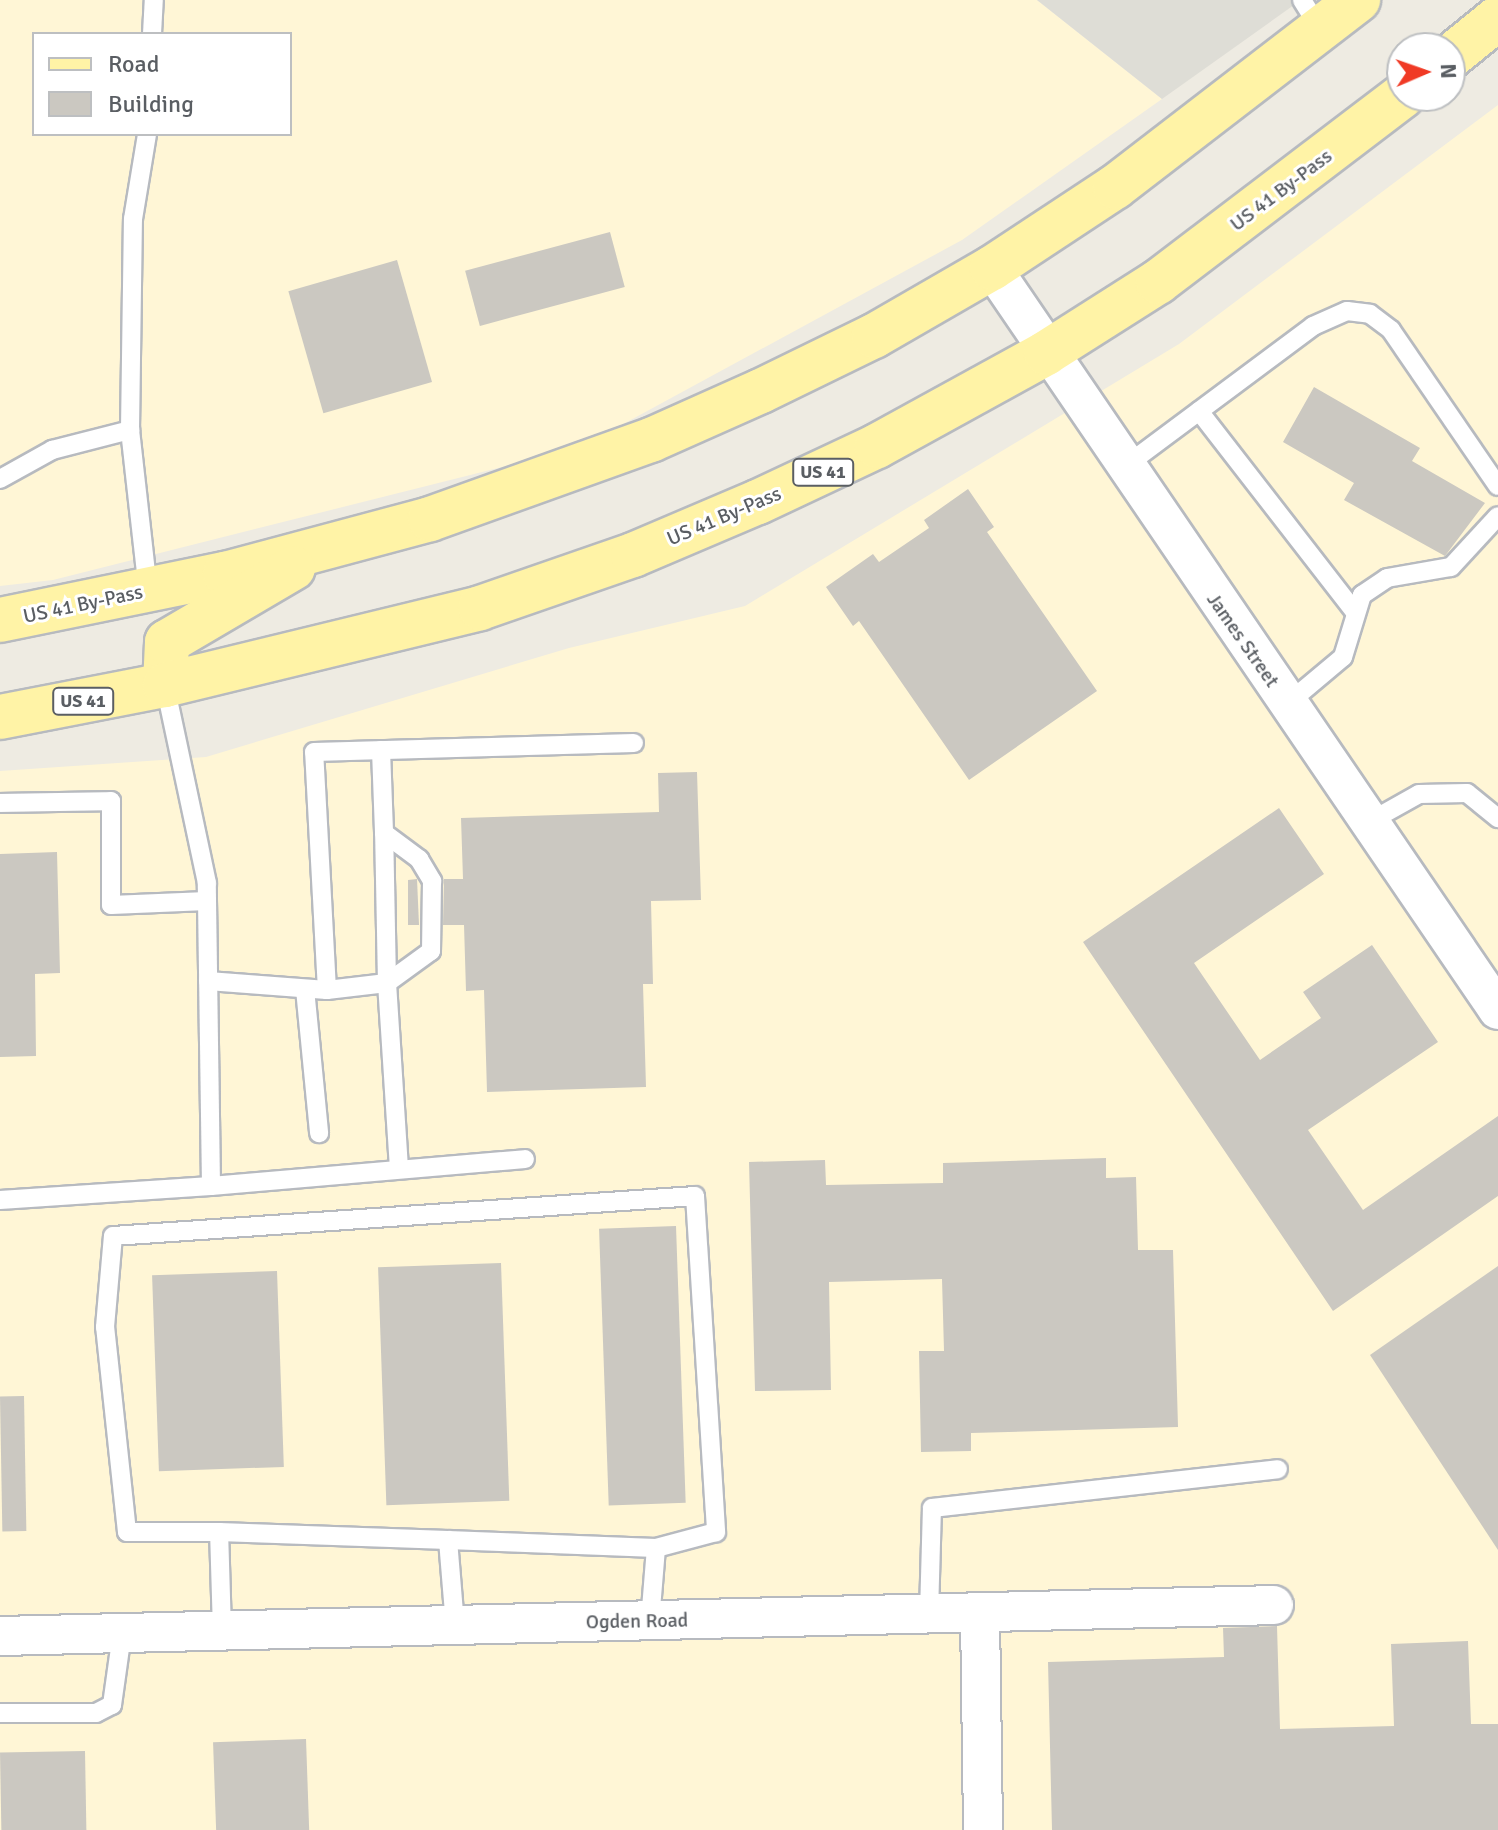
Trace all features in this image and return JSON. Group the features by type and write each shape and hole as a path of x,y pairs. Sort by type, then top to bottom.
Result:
{"main road":[{"name":"US 41 By-Pass","path":"0,620 148,590 325,548 430,519 651,440 874,336 992,268 1115,187 1311,15 1358,0"},
{"path":"1466,44 1498,18"},
{"name":"US 41 By-Pass","path":"0,717 165,685 480,608 633,555 877,446 1046,353 1171,273 1386,108"},
{"path":"165,685 167,642 325,548"}],"street":[{"name":"James Street","path":"992,268 1046,353 1498,1010"},
{"name":"Ogden Road","path":"0,1636 1274,1605"},
{"path":"980,1613 983,1830"}],"lane":[{"path":"152,32 154,0"},
{"path":"147,136 133,219 130,430 148,590"},
{"path":"1124,467 1313,326 1347,311 1370,314 1391,330 1498,486"},
{"path":"1199,411 1355,612"},
{"path":"0,479 52,450 130,430"},
{"path":"1287,704 1343,657 1353,639 1355,612 1362,595 1387,578 1451,567 1498,516"},
{"path":"165,685 207,901 211,1186"},
{"path":"327,990 314,752 634,743"},
{"path":"381,750 387,983 399,1169"},
{"path":"1369,822 1419,794 1467,793 1498,818"},
{"path":"0,803 111,801 111,905 207,901"},
{"path":"208,981 327,990 387,983 431,951 432,881 419,859 384,833"},
{"path":"305,989 319,1133"},
{"path":"0,1200 211,1186 525,1159"},
{"path":"695,1196 716,1532 656,1548 448,1540 127,1532 105,1327 113,1236 695,1196"},
{"path":"929,1614 932,1508 1278,1469"},
{"path":"219,1532 222,1631"},
{"path":"448,1540 455,1625"},
{"path":"650,1621 656,1548"},
{"path":"0,1713 96,1713 112,1705 122,1634"}],"shaded area":[{"path":"0,0 1037,0 1162,99 962,240 581,447 53,580 0,586"},
{"path":"1037,0 1301,0 1162,99"},
{"path":"1498,105 1498,1830 0,1830 0,771 206,757 569,648 745,606 1179,344"}],"building":[{"path":"610,232 625,287 480,326 465,271"},
{"path":"397,260 432,382 323,413 288,291"},
{"path":"1314,387 1420,448 1412,461 1485,503 1445,556 1344,500 1354,483 1283,442"},
{"path":"968,489 994,527 987,532 1097,691 969,780 859,621 853,626 826,587 873,554 879,562 929,528 924,520"},
{"path":"697,772 701,900 651,901 653,984 643,984 646,1087 487,1092 484,990 466,991 464,925 443,925 444,879 463,879 461,818 659,812 658,773"},
{"path":"1279,808 1324,874 1194,963 1260,1060 1321,1018 1303,992 1372,945 1438,1042 1308,1130 1363,1210 1498,1116 1498,1196 1333,1311 1083,942"},
{"path":"57,852 60,973 35,974 36,1056 0,1057 0,854"},
{"path":"417,879 419,925 408,925 408,880"},
{"path":"1106,1158 1106,1178 1136,1177 1138,1250 1173,1250 1178,1427 971,1433 971,1451 921,1452 919,1351 944,1351 942,1279 829,1282 831,1390 755,1391 749,1162 825,1160 826,1185 943,1183 943,1163"},
{"path":"676,1226 686,1503 609,1506 599,1229"},
{"path":"501,1263 509,1501 386,1505 378,1267"},
{"path":"1498,1266 1498,1550 1370,1355"},
{"path":"277,1271 284,1467 159,1471 152,1275"},
{"path":"0,1396 24,1396 26,1531 2,1531"},
{"path":"1277,1626 1280,1729 1394,1726 1391,1644 1468,1641 1471,1724 1498,1724 1498,1830 1052,1830 1048,1662 1224,1657 1223,1628"},
{"path":"306,1739 309,1830 216,1830 213,1742"},
{"path":"85,1751 86,1830 1,1830 0,1752"}]}
